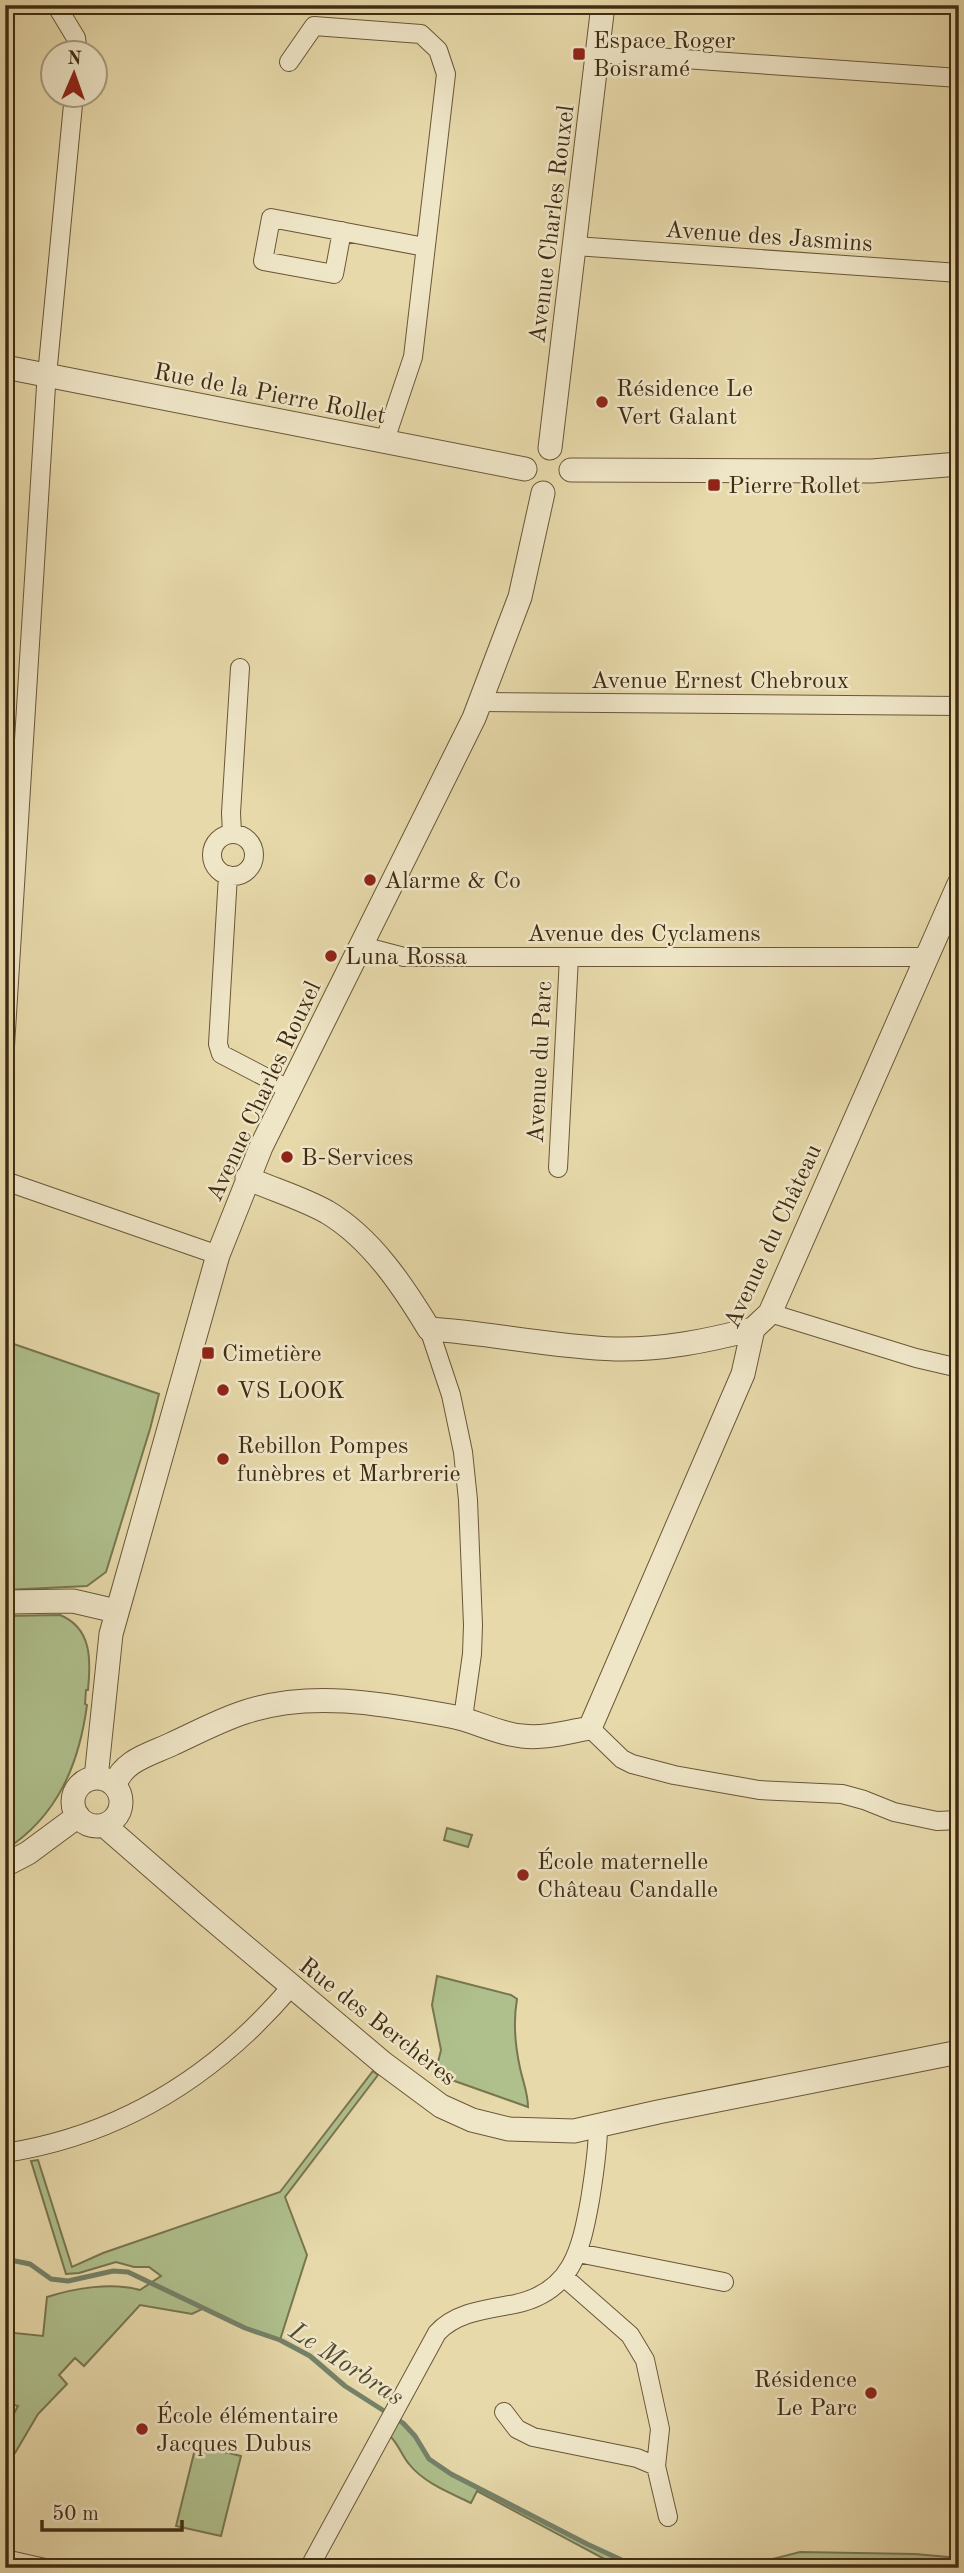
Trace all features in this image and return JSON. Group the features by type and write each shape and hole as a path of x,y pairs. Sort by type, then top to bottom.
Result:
{"street":[{"path":"56,5 76,38"},
{"name":"Avenue Charles Rouxel","path":"551,449 603,5"},
{"path":"289,62 314,26 421,34 438,50 446,74 413,357 384,443"},
{"path":"597,53 959,78"},
{"path":"5,1046 47,374 73,108"},
{"path":"342,231 334,274 263,261 271,218 342,231 425,247"},
{"name":"Avenue des Jasmins","path":"575,246 959,273"},
{"name":"Rue de la Pierre Rollet","path":"5,367 525,469"},
{"path":"551,449 567,458 571,470 562,489 550,494 536,491 527,482 525,469 536,451 551,449"},
{"path":"571,470 873,471 959,464"},
{"name":"Avenue Charles Rouxel","path":"105,1782 108,1655 117,1611 218,1255 247,1178 463,745 520,597 542,493"},
{"path":"232,834 240,668"},
{"name":"Avenue Ernest Chebroux","path":"481,702 959,706"},
{"path":"232,834 245,837 254,849 248,869 236,876 222,873 213,863 212,850 219,838 232,834"},
{"path":"228,875 218,1044 221,1054 228,1060 290,1090"},
{"name":"Avenue du Château","path":"590,1728 743,1374 753,1329 770,1313 959,884"},
{"name":"Avenue des Cyclamens","path":"362,946 404,957 926,957"},
{"name":"Avenue du Parc","path":"558,1168 569,957"},
{"path":"247,1178 304,1201 349,1227 408,1293 429,1329 451,1395 463,1452 468,1500 473,1625 472,1654 463,1718"},
{"path":"5,1181 218,1255"},
{"path":"770,1313 916,1358 959,1368"},
{"path":"429,1329 615,1349 666,1347 753,1329"},
{"path":"5,1602 73,1601 117,1611"},
{"path":"105,1782 121,1800 120,1808 111,1821 104,1825 89,1824 78,1816 74,1809 74,1794 82,1783 105,1782 137,1760 222,1721 268,1706 314,1701 359,1702 463,1718 522,1736 590,1728 622,1759 632,1765 759,1790 842,1794 894,1812 937,1821 959,1820"},
{"path":"5,1865 28,1853 78,1816"},
{"name":"Rue des Berchères","path":"104,1825 291,1987 405,2080 458,2115 509,2129 574,2132 672,2109 959,2052"},
{"path":"5,2153 70,2138 104,2126 133,2114 189,2082 241,2041 291,1987"},
{"path":"309,2568 430,2342 443,2326 465,2315 539,2298 564,2277 578,2253 594,2174 598,2126"},
{"path":"578,2253 724,2282"},
{"path":"564,2277 630,2335 645,2360 660,2429 656,2466 668,2517"},
{"path":"503,2412 517,2429 533,2437 637,2458 656,2466"},
{"path":"5,2559 45,2568"}],"green space":[{"path":"5,1341 159,1394 106,1572 87,1586 5,1590"},
{"path":"60,1615 78,1628 87,1646 89,1679 83,1727 72,1768 52,1805 39,1821 5,1850 5,1616"},
{"path":"447,1828 472,1835 468,1847 444,1840"},
{"path":"437,1976 511,1995 517,1999 516,2042 528,2107 435,2074 441,2050 432,2005"},
{"path":"373,2071 378,2075 285,2197 307,2255 280,2340 245,2328 204,2308 192,2314 140,2305 84,2366 75,2358 59,2375 67,2384 38,2414 15,2453 5,2449 5,2423 18,2406 5,2402 5,2332 43,2336 47,2297 94,2287 118,2286 140,2290 161,2276 149,2267 134,2267 116,2262 66,2274 31,2161 38,2160 72,2267 103,2253 280,2192"},
{"path":"399,2421 415,2436 429,2459 451,2474 639,2568 622,2568 477,2491 471,2503 430,2482 415,2471 390,2436"},
{"path":"196,2445 241,2456 221,2536 176,2526"},
{"path":"800,2552 915,2554 959,2558 959,2568 750,2568 749,2565"}],"waterway":[{"name":"Le Morbras","path":"5,2259 30,2264 51,2279 68,2281 113,2271 128,2272 245,2328 280,2340 310,2356 345,2386 403,2423 415,2436 429,2459 451,2474 639,2568"}],"place":[{"name":"Espace Roger Boisramé","path":"579,54"},
{"name":"Résidence Le Vert Galant","path":"602,402"},
{"name":"Pierre Rollet","path":"714,485"},
{"name":"Alarme & Co","path":"370,880"},
{"name":"Luna Rossa","path":"331,956"},
{"name":"B-Services","path":"287,1157"},
{"name":"Cimetière","path":"208,1353"},
{"name":"VS LOOK","path":"223,1390"},
{"name":"Rebillon Pompes funèbres et Marbrerie","path":"223,1459"},
{"name":"École maternelle Château Candalle","path":"523,1875"},
{"name":"Résidence Le Parc","path":"871,2393"},
{"name":"École élémentaire Jacques Dubus","path":"142,2429"}]}
